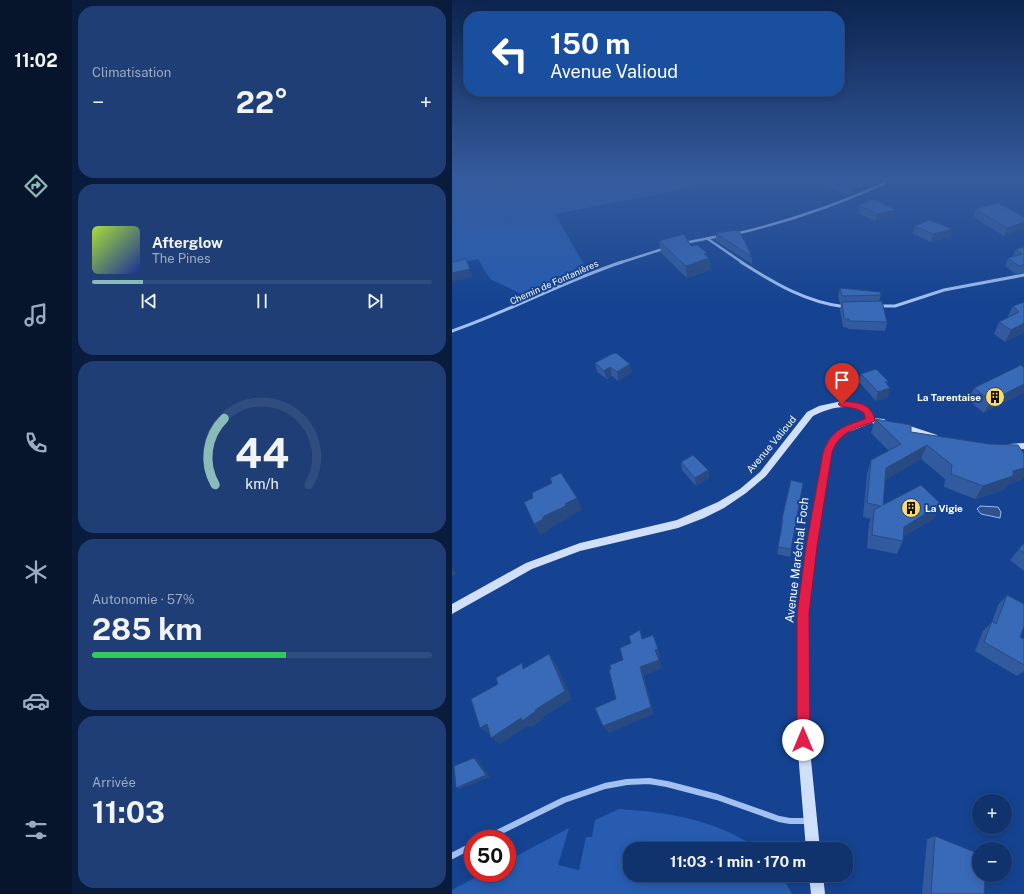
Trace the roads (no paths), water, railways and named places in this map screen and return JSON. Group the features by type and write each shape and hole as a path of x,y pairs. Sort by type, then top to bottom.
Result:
{"main road":[{"name":"Avenue Valioud","path":"452,609 529,566 580,547 678,524 721,505 743,491 763,474 801,424 810,414 822,408 842,404 859,406 868,412 870,420"},
{"path":"870,420 888,423 943,439"},
{"name":"Avenue Maréchal Foch","path":"812,842 803,740 803,614 811,547 827,453 831,442 843,431 870,420"},
{"path":"1000,446 1024,446"},
{"path":"817,882 818,894"}],"street":[{"path":"731,234 769,226 792,219"},
{"path":"680,244 724,236"},
{"path":"708,239 773,282 802,296 840,307 848,307"},
{"name":"Chemin de Fontanières","path":"452,331 487,319 589,273 673,246"},
{"path":"872,306 895,306 944,290 1024,275"},
{"path":"502,830 545,808 580,793 625,782 644,781 702,792 779,819 790,821 810,820"},
{"path":"452,856 464,850"}],"place":[{"name":"La Tarentaise","path":"995,397"},
{"name":"La Vigie","path":"911,508"}]}
